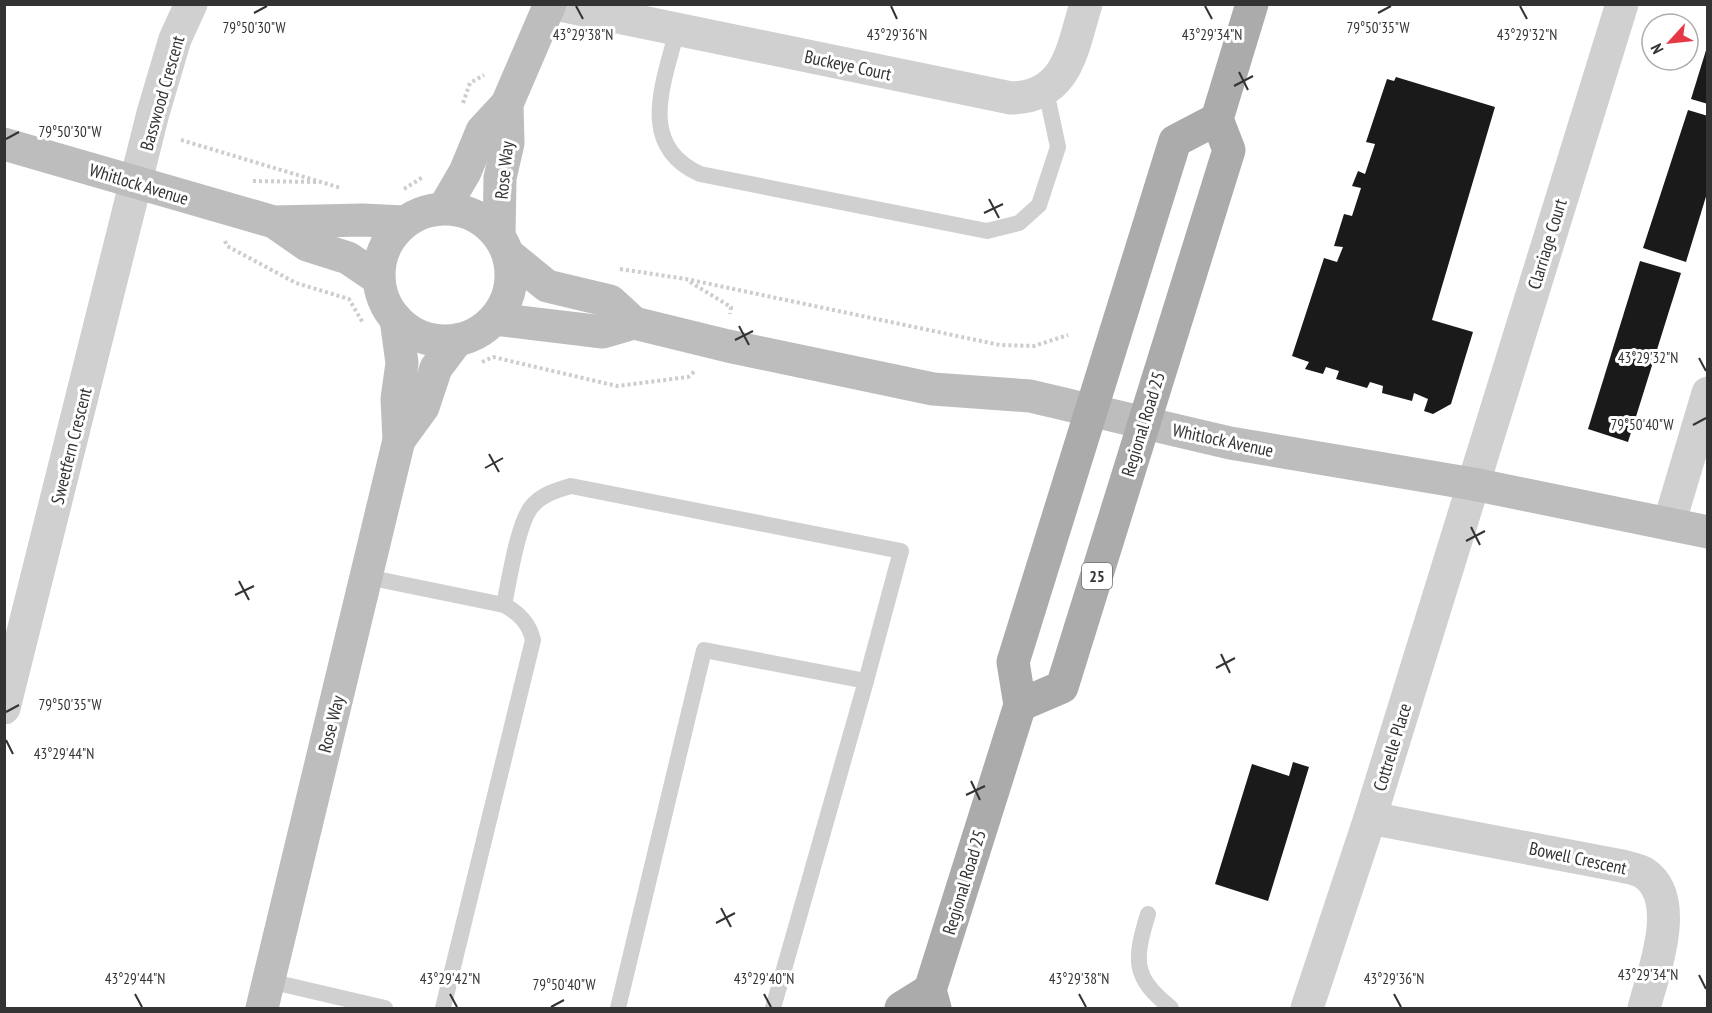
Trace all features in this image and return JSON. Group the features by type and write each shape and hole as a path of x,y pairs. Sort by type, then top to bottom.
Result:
{"main road":[{"path":"1217,118 1252,4"},
{"name":"Regional Road 25","path":"902,1008 933,999 1020,705 1012,662 1175,141 1217,118 1229,150 1062,687 1020,705"}],"street":[{"name":"Basswood Crescent","path":"137,183 153,113 175,39 191,4"},
{"name":"Rose Way","path":"444,208 465,172 482,131 507,104 550,4"},
{"name":"Buckeye Court","path":"555,4 1011,98 1030,98 1046,91"},
{"path":"1046,91 1068,64 1086,4"},
{"name":"Clarriage Court","path":"1473,484 1622,4"},
{"name":"Rose Way","path":"504,246 500,178 508,143 507,104"},
{"name":"Whitlock Avenue","path":"4,144 274,222 333,220 404,222"},
{"name":"Sweetfern Crescent","path":"4,708 137,183"},
{"path":"444,208 465,212 484,221 504,246 512,278 507,300 495,319 478,333 465,352 413,333 396,319 384,300 379,279 381,258 390,238 404,222 424,213 444,208"},
{"name":"Whitlock Avenue","path":"274,222 306,244 348,258 379,279"},
{"name":"Whitlock Avenue","path":"504,246 547,286 610,301 634,323 728,346 933,389 1030,396 1241,445 1473,484 1707,531"},
{"name":"Rose Way","path":"266,995 399,440 397,399 402,363 396,319"},
{"name":"Whitlock Avenue","path":"495,319 603,332 634,323"},
{"name":"Rose Way","path":"399,440 423,407 436,368 465,352"},
{"path":"1669,524 1707,393"},
{"name":"Cottrelle Place","path":"1307,1008 1370,818 1473,484"},
{"name":"Bowell Crescent","path":"1370,818 1622,866 1644,873 1657,888 1665,914 1644,1008"}],"lane":[{"path":"677,30 660,110 661,135 670,154 682,166 700,174 987,231 1019,223 1039,205 1058,147 1046,91"},
{"path":"504,605 524,520 531,506 555,490 571,486 902,550 773,1008"},
{"path":"367,577 504,605 522,618 530,628 532,640 443,1008"},
{"path":"618,1008 704,650 866,681"},
{"path":"1148,914 1141,938 1139,972 1150,992 1171,1008"},
{"path":"266,995 385,1008"}],"path":[{"path":"462,104 470,83"},
{"path":"181,140 346,189"},
{"path":"401,190 428,174"},
{"path":"608,267 686,279 1000,345 1034,346 1068,335"},
{"path":"465,352 617,386 688,377 728,346 731,307 686,279"},
{"path":"296,283 349,299 366,330"}],"building":[{"path":"1708,47 1708,104 1691,99"},
{"path":"1396,77 1495,107 1432,320 1473,332 1451,404 1433,414 1424,411 1428,399 1414,393 1412,401 1382,393 1383,386 1370,382 1367,388 1336,379 1339,371 1326,367 1323,374 1305,369 1309,362 1292,356 1324,258 1337,262 1343,247 1334,246 1344,214 1352,216 1361,188 1352,186 1358,171 1365,174 1375,144 1366,142 1387,79 1394,81"},
{"path":"1688,110 1708,116 1708,190 1686,262 1643,248"},
{"path":"1640,261 1681,273 1628,442 1588,429"},
{"path":"1293,762 1309,767 1268,901 1215,884 1252,764 1289,776"}]}
